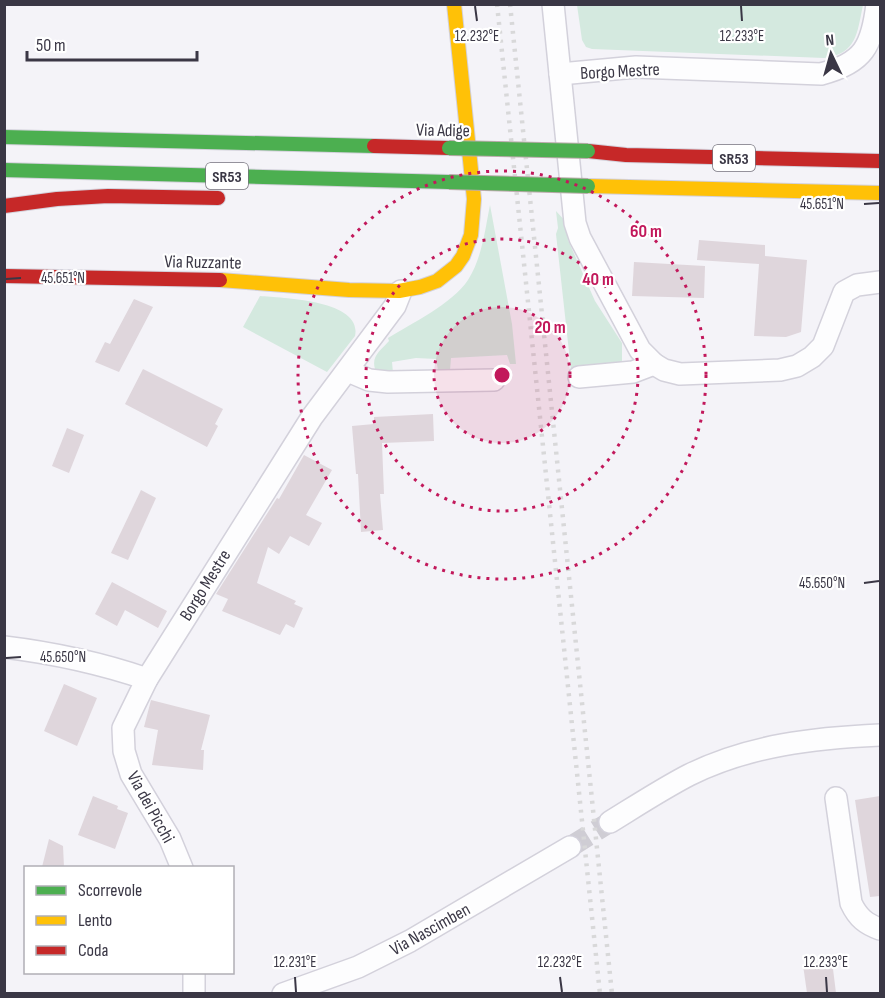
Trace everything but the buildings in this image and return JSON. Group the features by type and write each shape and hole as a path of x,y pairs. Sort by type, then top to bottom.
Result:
{"main road":[{"name":"Via Ruzzante","path":"4,276 255,282 371,291 420,289 438,281 453,270 464,256 474,223 474,199 454,4"},
{"name":"Via Adige","path":"4,137 588,151 626,155 880,161"},
{"name":"SR53","path":"4,170 880,193"},
{"path":"339,193 385,180"},
{"path":"4,206 57,199 108,196 236,198"}],"street":[{"path":"553,4 560,74"},
{"name":"Borgo Mestre","path":"654,364 640,350 580,238 575,223 560,74 636,67 821,74 838,70 855,61 871,35 877,4"},
{"path":"579,377 633,372 654,364 664,370 680,374 780,370 797,366 812,357 823,346 844,292 857,285 880,282"},
{"name":"Borgo Mestre","path":"147,679 312,417 395,306 401,291"},
{"path":"348,371 369,380 388,382 494,380"},
{"path":"4,647 48,653 105,665 147,679"},
{"name":"Via dei Picchi","path":"147,679 123,728 124,751 131,774 170,839 182,866"},
{"path":"610,822 689,775 726,760 758,750 801,741 880,735"},
{"path":"836,798 851,903 858,916 866,923 880,929"},
{"name":"Via Nascimben","path":"283,993 358,967 410,941 570,847"},
{"path":"194,974 194,993"}],"green space":[{"path":"577,4 863,5 857,33 849,47 835,56 824,58 592,49 586,47 582,40"},
{"path":"490,205 512,324 516,364 510,364 507,355 451,358 450,371 438,370 436,359 416,358 392,362 393,373 380,372 375,369 374,360 389,341 388,338 442,305 468,280 480,253"},
{"path":"556,211 566,222 568,240 595,301 622,343 622,366 571,370 556,234 558,228"},
{"path":"260,296 302,300 335,308 347,315 354,324 355,336 327,372 243,327"}],"tunnel":[{"path":"570,847 610,822"}],"railway":[{"path":"497,4 600,994"},
{"path":"510,4 612,994"}],"traffic: fast":[{"path":"4,137 374,146"},
{"path":"449,148 588,151"},
{"path":"4,170 449,182"},
{"path":"449,182 588,186"}],"traffic: slow":[{"path":"220,280 349,290 399,291 437,281 456,266 463,256 471,235 474,199 454,4"},
{"path":"588,186 880,193"}],"traffic: jam":[{"path":"374,146 449,148"},
{"path":"588,151 626,155 880,161"},
{"path":"4,206 57,199 108,196 218,198"},
{"path":"4,276 220,280"}]}
